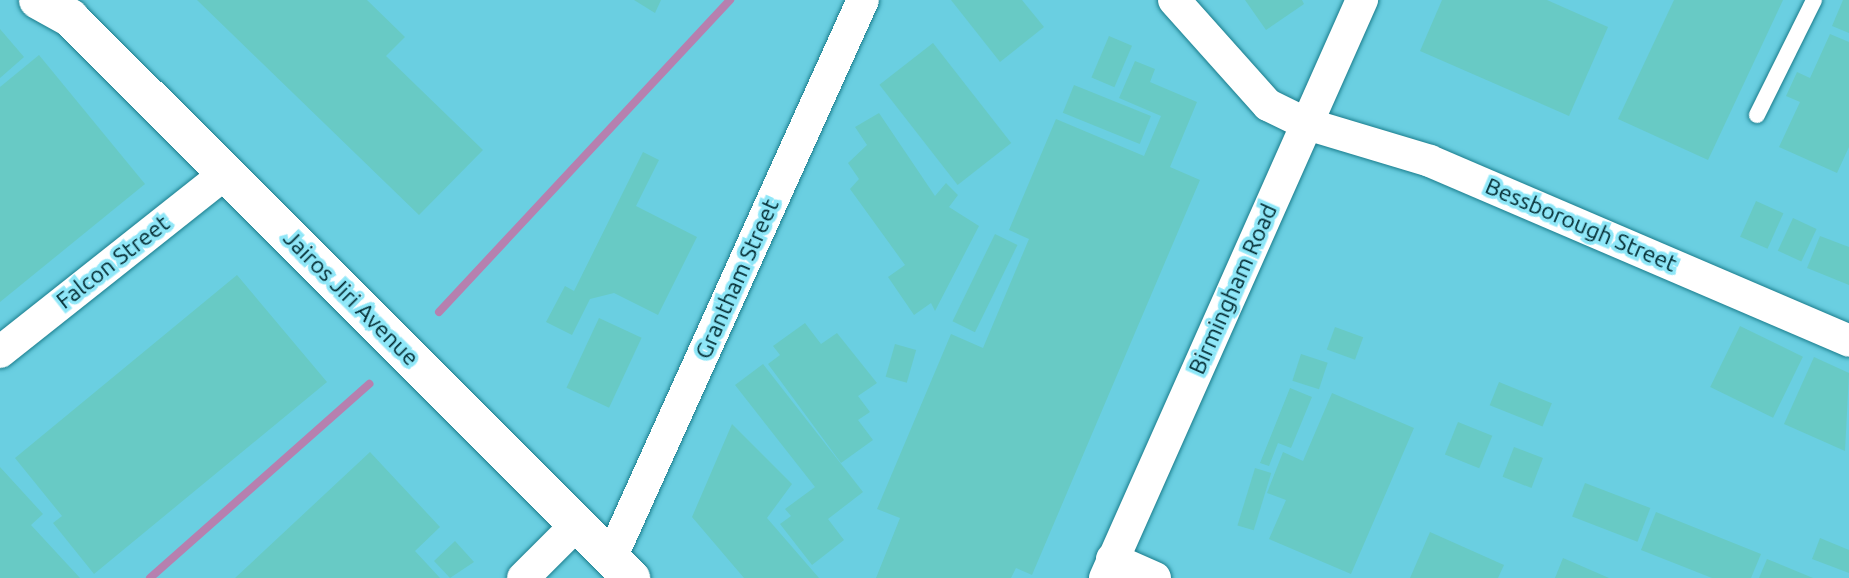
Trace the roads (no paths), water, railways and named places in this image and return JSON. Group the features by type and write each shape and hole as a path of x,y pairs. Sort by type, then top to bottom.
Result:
{"main road":[{"name":"Jairos Jiri Avenue","path":"58,6 621,568"}],"street":[{"name":"Grantham Street","path":"621,568 863,0"},
{"name":"Bessborough Street","path":"1174,0 1268,104 1307,124 1430,161 1849,341"},
{"name":"Birmingham Road","path":"1108,569 1362,0"},
{"name":"Falcon Street","path":"0,352 226,173"},
{"path":"523,578 577,524"},
{"path":"1108,569 1155,578"}],"lane":[{"path":"1757,115 1814,0"}],"waterway":[{"path":"439,312 730,0"},
{"path":"150,578 369,384"}]}
